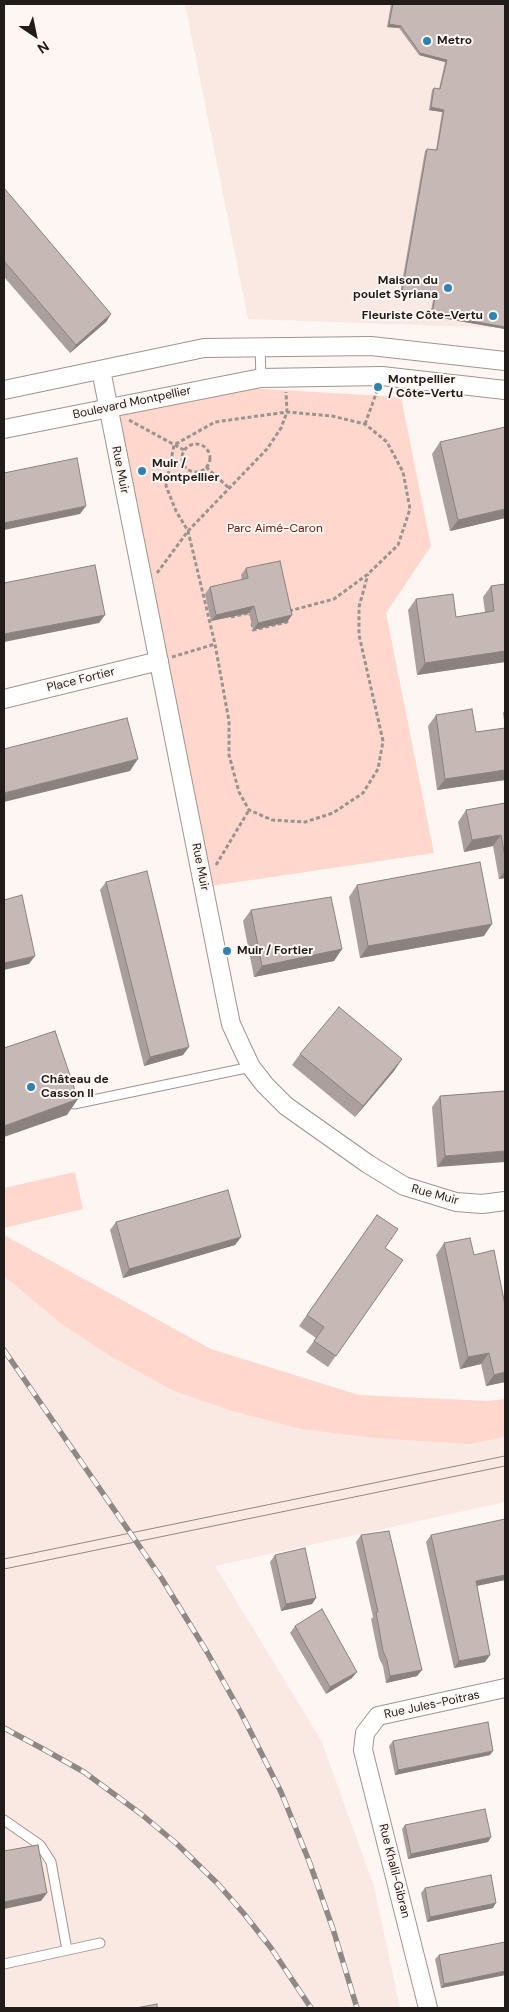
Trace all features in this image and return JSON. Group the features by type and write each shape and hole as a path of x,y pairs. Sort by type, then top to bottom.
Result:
{"street":[{"path":"4,390 204,348 371,346 505,361"},
{"name":"Rue Muir","path":"101,370 231,1024 252,1066 265,1085 286,1106 368,1164 404,1186 456,1202 482,1204 505,1201"},
{"name":"Boulevard Montpellier","path":"4,429 212,386 261,378 382,376 505,390"},
{"name":"Place Fortier","path":"4,699 159,661"},
{"name":"Rue Jules-Poitras","path":"365,1733 378,1716 505,1688"},
{"name":"Rue Khalil-Gibran","path":"365,1733 364,1750 428,2008"}],"lane":[{"path":"260,347 261,378"},
{"path":"74,1104 252,1066"},
{"path":"4,1820 40,1845 51,1862 66,1950"},
{"path":"4,1964 100,1943"}],"path":[{"path":"365,424 382,376"},
{"path":"144,591 188,531 267,449 281,428 287,412 285,386"},
{"path":"108,409 184,450"},
{"path":"230,617 249,613 253,630 287,622 285,612 334,599 368,574 398,545 410,510 404,472 387,442 365,424 332,416 287,412 215,422 174,445 166,486 176,511 188,531 215,644 229,721 229,755 238,792 248,810 272,820 305,822 333,813 363,793 378,769 383,741 359,636 359,607 368,574"},
{"path":"191,444 204,447 209,454 209,463 206,467 198,472 189,471 183,464 182,454 184,450 191,444"},
{"path":"206,467 229,488"},
{"path":"159,661 215,644"},
{"path":"204,887 248,810"}],"shaded area":[{"path":"185,4 505,4 505,328 248,319"},
{"path":"4,1275 60,1323 105,1353 470,1444 505,1437 505,1502 215,1566 321,1740 374,1886 400,2008 4,2008"}],"green space":[{"name":"Parc Aimé-Caron","path":"212,386 401,397 431,546 386,613 434,853 204,887 108,409"},
{"path":"75,1172 83,1209 4,1228 4,1188"},
{"path":"4,1235 211,1349 359,1395 488,1401 505,1399 505,1437 470,1444 376,1438 301,1429 229,1410 172,1390 105,1353 60,1323 9,1280 4,1275"}],"building":[{"path":"393,4 505,4 505,327 432,314 435,298 402,292 427,149 437,150 444,110 431,107 434,88 440,89 447,60 420,53 401,26 389,24"},
{"path":"4,188 111,314 76,345 4,261"},
{"path":"505,427 505,509 458,520 440,442"},
{"path":"77,458 86,506 4,523 4,473"},
{"path":"280,561 292,615 258,623 254,606 216,615 210,587 248,578 246,568"},
{"path":"95,565 105,615 4,634 4,583"},
{"path":"505,584 505,651 425,663 416,599 453,594 456,617 494,611 491,586"},
{"path":"472,709 476,732 505,728 505,770 445,779 436,715"},
{"path":"127,718 138,759 4,793 4,749"},
{"path":"505,803 505,857 501,835 472,840 466,810"},
{"path":"480,862 492,924 368,946 357,885"},
{"path":"147,871 189,1047 150,1057 106,882"},
{"path":"22,895 35,956 4,963 4,900"},
{"path":"331,897 342,949 262,966 251,910"},
{"path":"339,1007 402,1059 363,1106 300,1054"},
{"name":"Château de Casson II","path":"55,1031 78,1099 4,1126 4,1048"},
{"path":"505,1091 505,1151 445,1156 440,1096"},
{"path":"228,1190 241,1237 129,1269 116,1222"},
{"path":"377,1215 398,1229 385,1248 403,1260 336,1356 314,1341 324,1327 307,1315"},
{"path":"470,1238 474,1255 494,1250 505,1305 505,1372 494,1375 489,1353 468,1357 444,1243"},
{"path":"505,1519 505,1575 476,1581 490,1655 459,1661 431,1535"},
{"path":"389,1531 422,1670 390,1676 383,1651 376,1612 378,1612 361,1535"},
{"path":"305,1548 316,1598 286,1604 275,1555"},
{"path":"322,1609 357,1672 330,1687 295,1626"},
{"path":"488,1722 493,1751 398,1770 393,1741"},
{"path":"485,1809 491,1837 411,1854 405,1825"},
{"path":"38,1845 47,1893 4,1902 4,1851"},
{"path":"491,1875 496,1903 430,1917 425,1888"},
{"path":"505,1942 505,1971 444,1984 439,1955"},
{"path":"157,2004 157,2008 136,2008"}],"tram line":[{"path":"4,1559 505,1456"},
{"path":"4,1569 505,1466"}],"railway":[{"path":"4,1350 162,1579 207,1652 241,1713 281,1792 309,1861 333,1929 357,2008"},
{"path":"4,1728 84,1772 141,1814 177,1844 218,1884 245,1915 271,1948 311,2008"}],"place":[{"name":"Metro","path":"427,41"},
{"name":"Maison du poulet Syriana","path":"448,288"},
{"name":"Fleuriste Côte-Vertu","path":"493,316"},
{"name":"Montpellier / Côte-Vertu","path":"378,387"},
{"name":"Muir / Montpellier","path":"142,471"},
{"name":"Muir / Fortier","path":"227,951"},
{"name":"Château de Casson II","path":"31,1087"}]}
